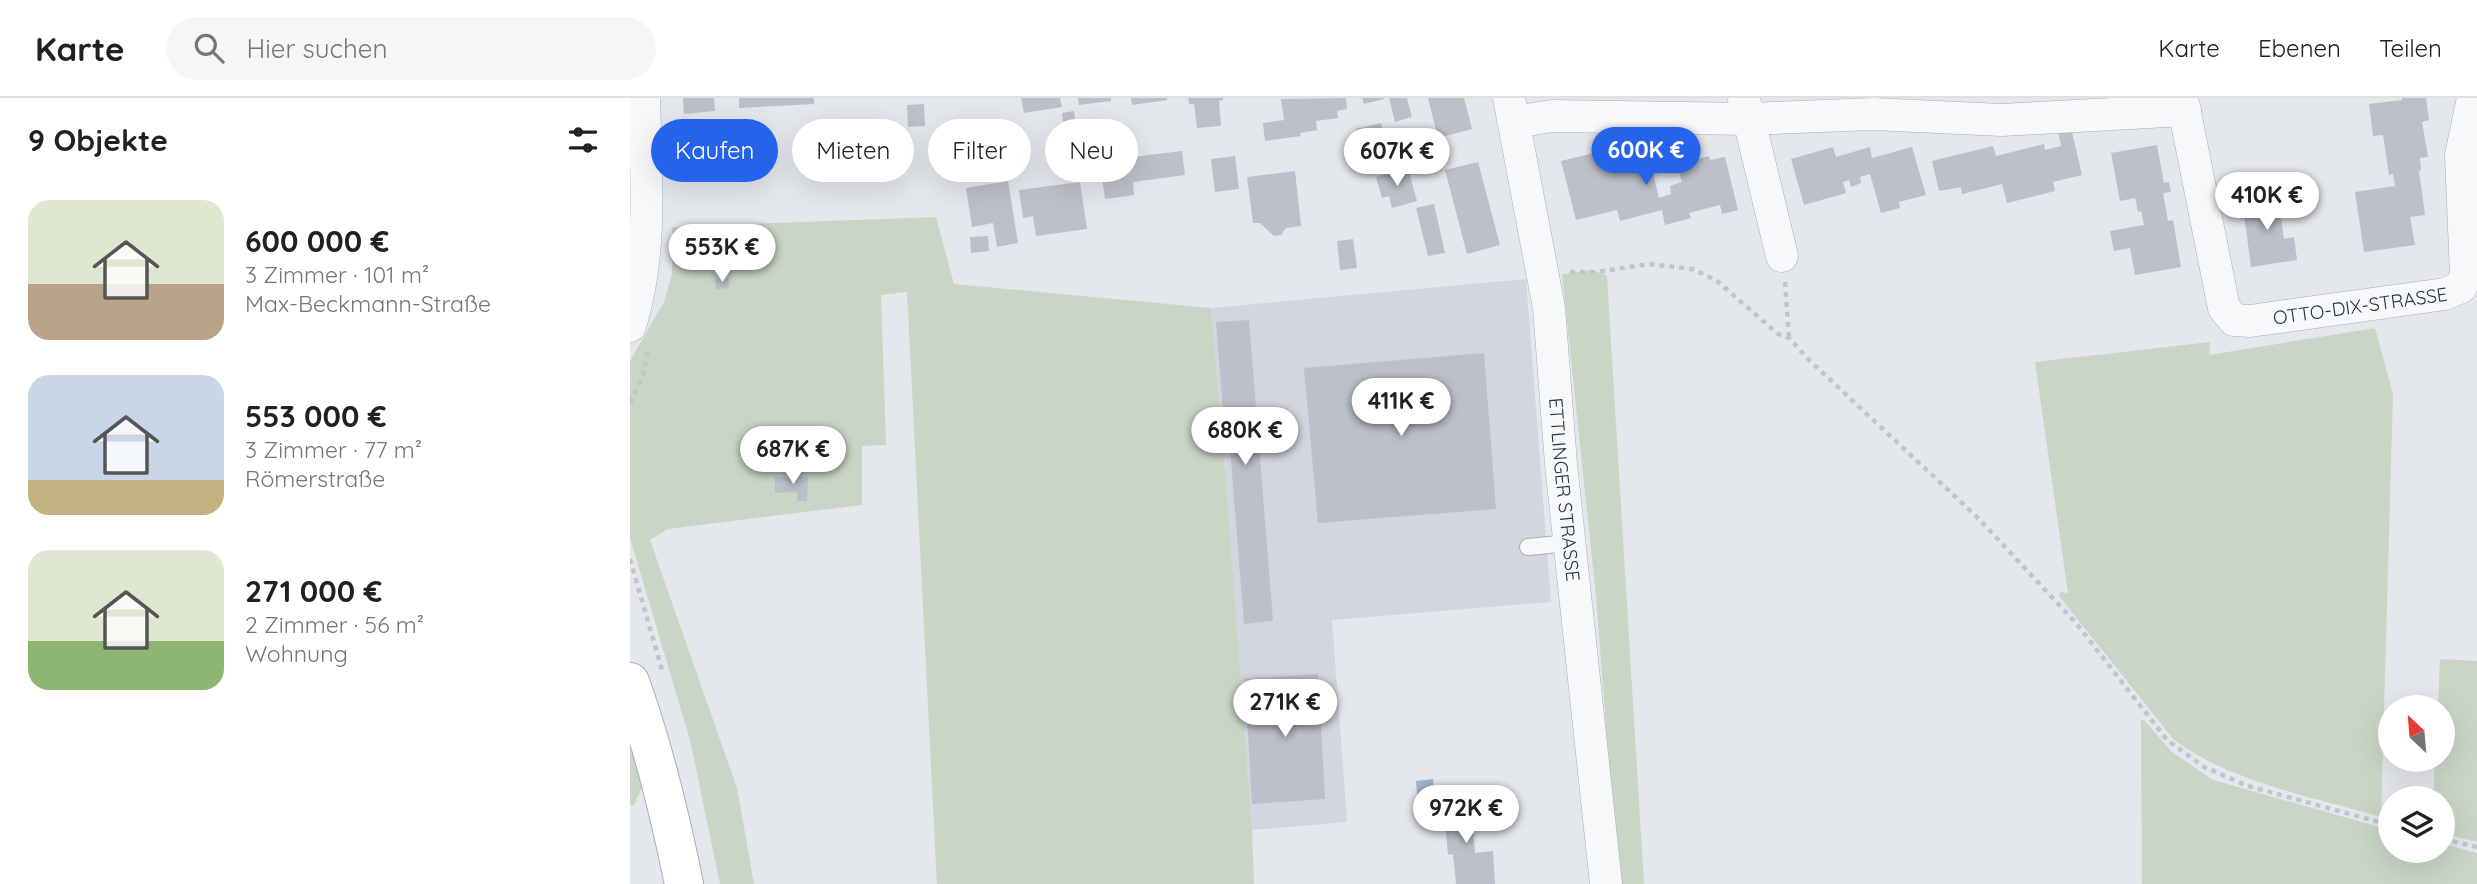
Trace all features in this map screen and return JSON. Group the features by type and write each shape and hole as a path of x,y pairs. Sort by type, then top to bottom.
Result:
{"main road":[{"path":"630,682 651,739 684,884"}],"street":[{"path":"630,326 645,238 644,98"},
{"name":"OTTO-DIX-STRASSE","path":"2183,104 2224,308 2234,320 2250,321 2445,294 2461,287 2466,275 2461,155 2473,98"},
{"path":"1512,110 1552,116 1746,108 1871,106 1998,109 2183,104"},
{"path":"1746,108 1782,257"},
{"name":"ETTLINGER STRASSE","path":"1512,110 1549,308 1569,543 1606,884"}],"lane":[{"path":"1528,547 1569,543"}],"path":[{"path":"1782,257 1788,338"},
{"path":"1544,273 1597,272 1648,264 1692,269 1716,281 1778,334 1788,338 1977,517 2076,623 2167,740 2204,767 2248,786 2378,822"},
{"path":"2455,842 2477,848"}],"shaded area":[{"path":"1526,279 1551,602 1332,620 1347,822 1252,830 1211,308"}],"green space":[{"path":"936,217 954,284 1211,308 1254,884 937,884 907,292 881,295 886,445 862,446 862,505 668,529 650,540 737,788 754,884 720,884 690,740 630,538 630,361 664,302 672,274 672,227"},
{"path":"1593,270 1607,276 1644,884 1618,884 1596,596 1562,274"},
{"path":"2375,328 2393,394 2384,695 2378,695 2378,772 2382,772 2382,786 2378,786 2378,816 2248,778 2197,755 2174,740 2059,596 2060,592 2068,593 2035,362 2210,342 2209,355"},
{"path":"2440,659 2477,661 2477,842 2455,836 2455,786 2434,786 2434,772 2455,772 2455,695 2438,695"},
{"path":"2141,720 2145,721 2172,752 2213,780 2378,827 2378,863 2455,863 2455,847 2477,853 2477,884 2142,884"},
{"path":"630,746 642,787 634,805 630,805"}],"water":[{"path":"1433,779 1436,813 1419,815 1416,781"}],"building":[{"path":"683,98 714,98 715,111 684,114"},
{"path":"739,98 814,98 814,104 739,108"},
{"path":"1021,98 1060,98 1062,107 1024,113"},
{"path":"1078,98 1111,98 1111,101 1079,105"},
{"path":"1131,98 1167,98 1167,100 1132,105"},
{"path":"1188,98 1223,98 1219,101 1221,126 1197,128 1194,104 1189,104"},
{"path":"1346,98 1347,109 1337,111 1338,118 1316,121 1317,130 1300,133 1301,136 1265,141 1263,123 1284,120 1281,99"},
{"path":"1362,98 1384,98 1384,99 1364,104"},
{"path":"1389,98 1407,98 1412,117 1395,122"},
{"path":"1428,98 1464,98 1472,129 1438,138"},
{"path":"2402,98 2426,98 2429,120 2422,122 2428,157 2420,158 2419,171 2425,215 2410,217 2415,245 2364,252 2355,192 2395,186 2393,174 2389,175 2383,135 2373,136 2369,104"},
{"path":"924,104 925,126 914,127 914,119 908,119 907,105"},
{"path":"1074,111 1075,119 1063,119 1062,113"},
{"path":"1381,123 1388,150 1363,156 1356,129"},
{"path":"2071,128 2082,175 2053,182 2055,191 2007,203 2002,184 1962,194 1961,187 1939,191 1932,161 1993,146 1996,156 2044,144 2045,150 2061,146 2058,132"},
{"path":"2157,145 2164,183 2169,182 2171,192 2163,193 2168,221 2173,220 2181,267 2135,275 2130,248 2114,251 2110,231 2144,225 2135,198 2120,201 2111,153"},
{"path":"1833,147 1836,157 1870,147 1872,158 1912,147 1926,195 1899,202 1900,208 1881,213 1870,174 1860,177 1861,183 1851,187 1849,180 1843,182 1846,193 1804,205 1791,159"},
{"path":"1647,150 1659,198 1671,194 1670,186 1682,182 1677,164 1709,156 1710,160 1725,157 1738,210 1722,214 1720,205 1689,213 1691,218 1665,225 1662,210 1620,221 1617,210 1576,220 1561,161 1602,151 1605,161"},
{"path":"1182,151 1185,175 1138,181 1138,156"},
{"path":"1235,156 1239,189 1215,192 1211,159"},
{"path":"1478,162 1500,245 1467,254 1445,170"},
{"path":"1408,168 1417,201 1392,208 1389,196 1382,198 1376,177"},
{"path":"1295,171 1301,226 1286,228 1281,235 1274,236 1260,223 1253,223 1247,177"},
{"path":"1008,182 1018,243 997,247 993,223 972,227 966,188"},
{"path":"1080,182 1087,229 1036,236 1033,216 1023,218 1019,190"},
{"path":"1103,182 1133,182 1134,195 1105,199"},
{"path":"2277,191 2284,239 2294,237 2297,260 2251,267 2244,214 2251,213 2248,195"},
{"path":"1434,204 1445,253 1428,256 1416,208"},
{"path":"988,236 989,251 971,253 970,237"},
{"path":"1353,239 1357,268 1340,270 1337,241"},
{"path":"728,278 729,288 716,289 715,279"},
{"path":"1249,320 1273,621 1244,624 1228,423 1224,423 1216,322"},
{"path":"1484,353 1496,509 1318,523 1304,368"},
{"path":"775,477 808,477 807,501 797,501 797,492 775,493"},
{"path":"1318,674 1325,799 1252,804 1245,679"},
{"path":"1470,797 1475,853 1493,851 1495,884 1456,884 1453,854 1448,855 1443,799"}]}
